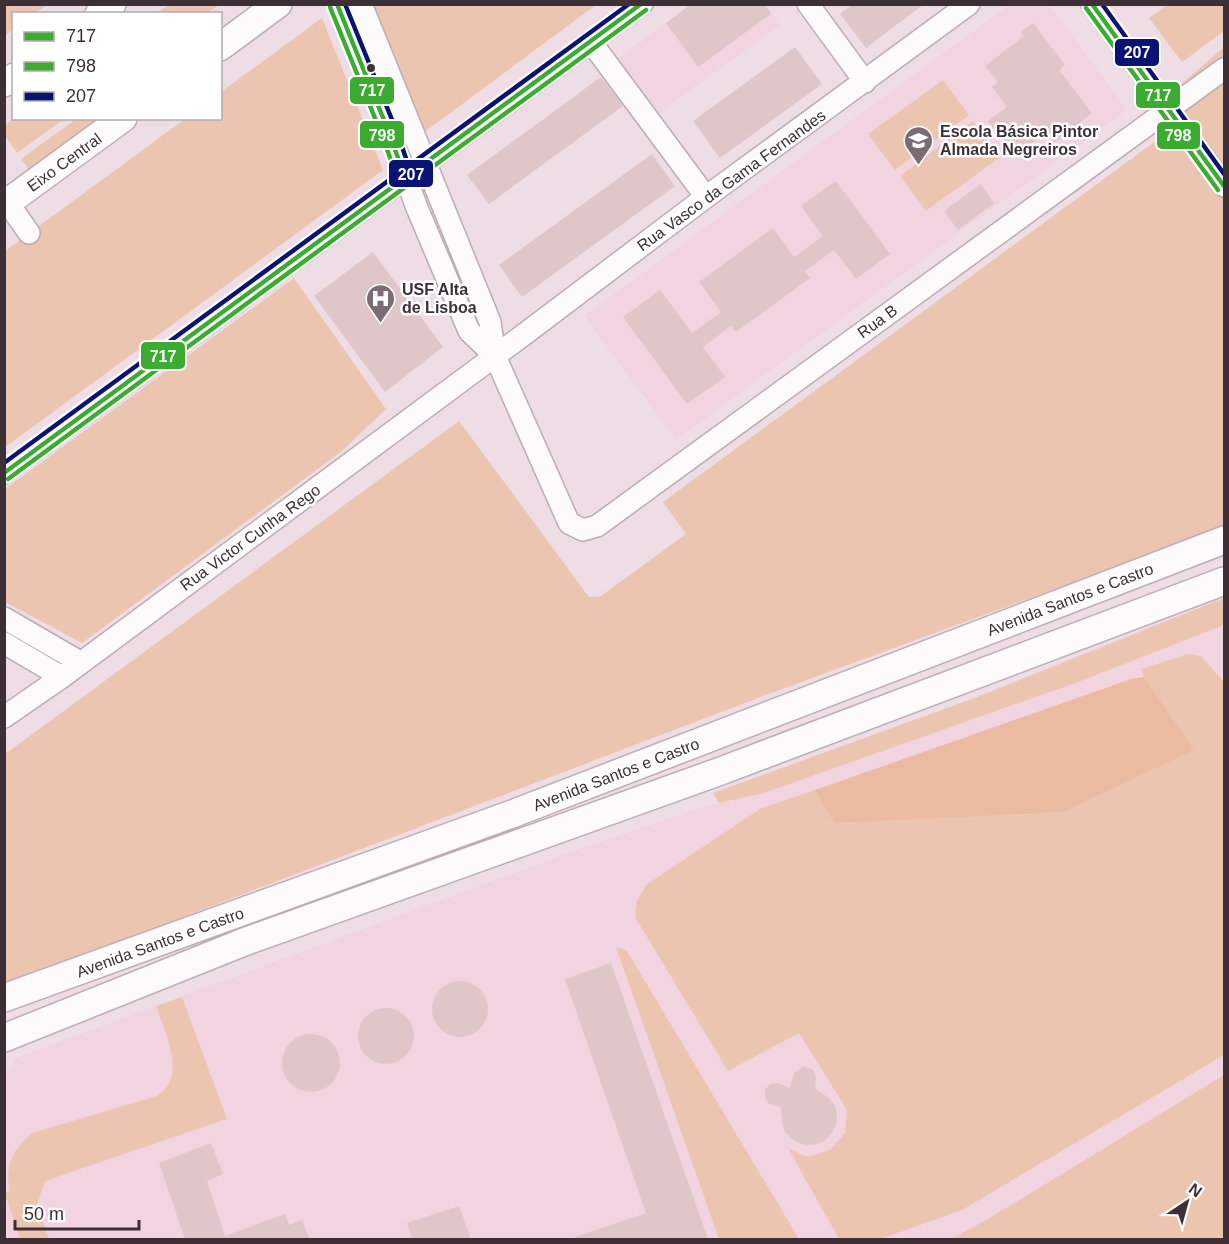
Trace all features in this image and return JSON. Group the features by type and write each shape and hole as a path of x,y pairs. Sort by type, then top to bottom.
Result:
{"main road":[{"path":"222,46 278,4"},
{"name":"Eixo Central","path":"6,204 120,120"},
{"name":"Avenida Santos e Castro","path":"4,998 512,814 1224,540"},
{"name":"Avenida Santos e Castro","path":"4,1038 244,942 718,772 1224,581"}],"street":[{"path":"337,4 405,178 469,331 495,356"},
{"path":"361,4 490,322 495,356"},
{"path":"4,473 642,4"},
{"path":"808,4 865,82"},
{"name":"Rua Vasco da Gama Fernandes","path":"495,356 706,196 969,4"},
{"path":"1092,4 1224,186"},
{"path":"591,42 706,196"},
{"name":"Rua B","path":"495,356 569,523 584,530 597,526 1224,69"},
{"path":"6,204 29,233"},
{"name":"Rua Victor Cunha Rego","path":"4,717 62,677 495,356"},
{"path":"4,618 80,662"},
{"path":"4,643 62,677"}],"shaded area":[{"path":"5,4 47,4 36,12 12,12 12,30 5,36"},
{"path":"169,4 219,4 208,12 158,12"},
{"path":"371,5 596,5 423,133"},
{"path":"691,5 765,5 780,25 654,117 613,61"},
{"name":"Escola Básica Pintor Almada Negreiros","path":"1009,5 1050,5 1127,110 676,440 584,316"},
{"path":"1167,5 1224,5 1224,31 1182,62 1149,18"},
{"path":"322,18 383,170 4,448 5,251 184,120 222,120 222,91"},
{"path":"1224,47 1224,527 758,698 5,985 5,754 459,421 589,597 601,596 686,534 663,502 1157,140 1172,92"},
{"path":"943,80 969,115 895,170 868,134"},
{"path":"12,120 63,120 17,153 5,136 5,125"},
{"path":"75,120 100,120 30,171 21,159"},
{"path":"973,121 1000,157 926,211 900,176"},
{"path":"294,278 386,409 342,451 82,643 5,602 5,489"},
{"path":"1224,598 1224,625 1081,681 764,793 719,803 713,793 972,699"},
{"path":"1224,625 1224,1239 5,1239 4,1072 16,1067 13,1059 579,849 702,807 764,793 1081,681"},
{"path":"1188,654 1201,656 1224,682 1224,1055 962,1210 881,1239 839,1239 788,1148 807,1157 830,1150 845,1133 847,1110 799,1033 728,1071 635,917 637,901 646,885 760,809 815,790 834,823 1144,677 1141,669"},
{"path":"1144,677 1194,750 1063,812 834,823 815,790 1131,679"},
{"path":"616,947 627,951 799,1239 719,1239"},
{"path":"182,997 227,1119 45,1181 37,1204 49,1239 20,1239 5,1193 10,1191 9,1166 19,1146 32,1133 157,1096 166,1088 173,1066 172,1054 156,1006"},
{"path":"1224,1075 1224,1239 951,1239 988,1219"}],"building":[{"path":"691,4 765,4 771,14 698,67 666,23"},
{"path":"853,4 924,4 866,48 840,14"},
{"path":"1033,23 1065,65 1059,70 1092,113 1054,143 1046,133 1015,156 988,121 1007,107 992,87 998,82 985,66 1024,36 1021,32"},
{"path":"795,47 822,84 720,158 693,121"},
{"path":"601,77 623,106 489,204 467,175"},
{"path":"652,154 675,186 522,297 499,265"},
{"path":"836,181 890,254 856,279 834,250 805,271 810,278 736,332 731,326 703,347 725,377 687,404 623,317 660,290 692,333 721,312 699,282 773,228 794,257 823,236 801,206"},
{"path":"981,184 994,203 958,230 944,211"},
{"path":"373,252 443,347 385,392 314,296"},
{"path":"611,963 708,1239 575,1239 575,1237 646,1213 565,979"},
{"path":"460,981 475,986 483,994 488,1009 483,1024 475,1032 460,1037 445,1032 437,1024 432,1009 437,994 445,986"},
{"path":"380,1008 392,1008 402,1012 410,1020 414,1036 410,1052 402,1060 392,1064 380,1064 370,1060 362,1052 358,1042 358,1030 362,1020 370,1012"},
{"path":"311,1034 322,1036 335,1047 340,1063 338,1074 327,1087 311,1092 300,1090 287,1079 282,1063 284,1052 295,1039"},
{"path":"804,1066 813,1070 816,1077 815,1088 829,1098 835,1106 837,1115 832,1133 817,1144 807,1145 791,1138 785,1132 782,1123 781,1107 768,1103 765,1097 765,1089 771,1084 778,1083 789,1088 795,1072"},
{"path":"211,1143 223,1174 207,1181 225,1236 285,1214 289,1225 302,1220 310,1239 185,1239 159,1163"},
{"path":"459,1206 471,1239 412,1239 407,1223"}],"transit line":[{"name":"717","path":"337,4 405,178"},
{"name":"207","path":"345,4 397,132 412,176"},
{"name":"207","path":"4,463 629,4"},
{"name":"717","path":"4,473 641,4"},
{"name":"717","path":"1092,4 1224,186"},
{"name":"207","path":"1102,4 1224,174"},
{"name":"798","path":"330,7 398,180"},
{"name":"798","path":"1086,8 1218,190"},
{"name":"798","path":"8,479 646,10"}],"place":[{"name":"Escola Básica Pintor Almada Negreiros","path":"919,166"},
{"name":"USF Alta de Lisboa","path":"381,324"}]}
